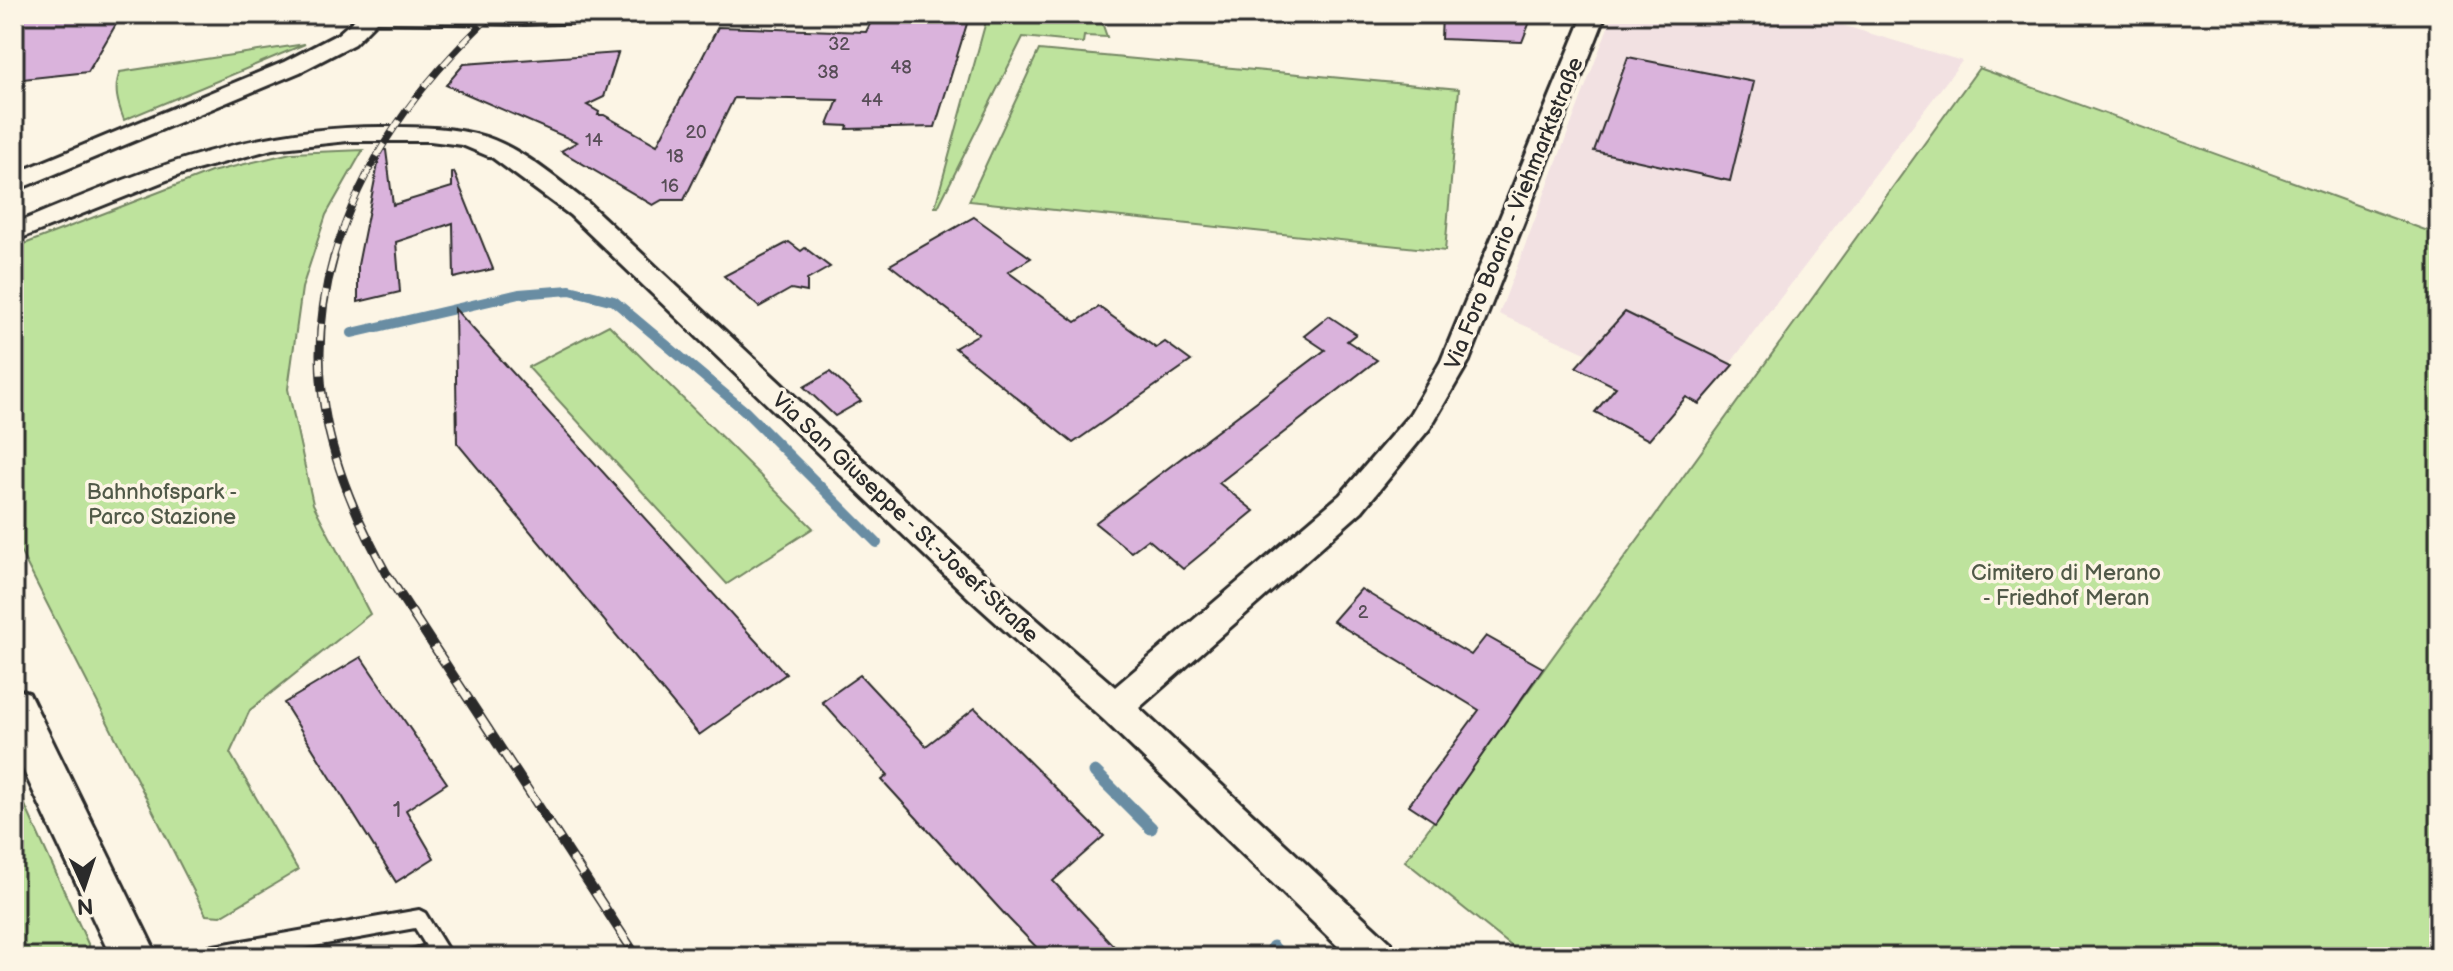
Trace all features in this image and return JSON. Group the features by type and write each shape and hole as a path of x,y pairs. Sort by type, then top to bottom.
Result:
{"street":[{"path":"14,183 292,67 346,39 373,15 658,14"},
{"name":"Via Foro Boario - Viehmarktstraße","path":"1115,708 1351,503 1420,421 1455,361 1595,14"},
{"name":"Via San Giuseppe - St.-Josef-Straße","path":"14,233 161,174 244,148 328,136 404,134 456,136 487,146 520,164 579,209 981,590 1115,708 1377,957"},
{"path":"14,706 135,957"}],"lane":[{"path":"202,957 419,919 442,955 414,957"}],"shaded area":[{"path":"1613,14 1805,14 1962,61 1699,404 1499,314"}],"green space":[{"path":"988,14 1099,14 1107,37 1084,36 1083,43 1023,37 938,207 935,207"},
{"path":"305,44 124,120 117,90 120,72"},
{"path":"1039,50 1459,89 1445,251 969,201"},
{"name":"Cimitero di Merano - Friedhof Meran","path":"1979,68 2439,235 2439,957 1525,957 1405,861"},
{"name":"Bahnhofspark - Parco Stazione","path":"363,150 326,215 302,288 288,389 313,504 370,614 250,710 230,753 298,870 221,916 206,915 14,539 14,248 211,172 291,153"},
{"path":"609,325 813,528 727,584 528,367"},
{"path":"14,781 94,957 14,957"}],"building":[{"path":"14,14 122,14 88,72 14,80"},
{"path":"875,14 970,14 935,127 847,129 848,126 828,125 838,100 734,98 684,200 662,200 653,205 561,151 577,142 446,85 464,64 618,53 604,97 587,105 599,112 598,115 604,115 657,145 718,27 866,32"},
{"path":"1442,14 1533,14 1522,42 1441,39"},
{"path":"1628,57 1754,82 1730,181 1594,151"},
{"path":"381,149 386,150 393,205 452,187 454,172 493,269 454,278 453,223 396,242 400,292 358,302 358,265"},
{"path":"974,217 1031,258 1008,272 1076,322 1099,307 1156,348 1165,342 1191,361 1073,443 955,348 979,334 890,265"},
{"path":"789,242 801,251 805,248 830,267 807,280 807,292 791,289 759,307 724,276"},
{"path":"455,309 786,674 699,735 457,443"},
{"path":"1625,312 1733,365 1699,404 1686,397 1649,440 1595,412 1616,387 1576,367"},
{"path":"1329,316 1356,334 1347,341 1377,360 1219,483 1254,511 1183,569 1148,539 1131,552 1095,523 1325,350 1304,336"},
{"path":"830,372 861,401 835,416 804,387"},
{"path":"1361,589 1471,655 1486,636 1543,668 1435,822 1409,805 1479,710 1333,621"},
{"path":"361,657 447,783 406,810 434,858 396,882 284,703"},
{"path":"860,675 926,746 975,708 1104,836 1053,881 1124,957 1046,957 1009,919 882,780 888,775 822,702"}],"waterway":[{"path":"352,333 519,294 570,290 614,301 745,411 877,543"},
{"path":"1095,772 1151,828"},
{"path":"1273,947 1282,957"}],"railway":[{"path":"333,259 359,189 396,126 441,68 493,14"},
{"path":"334,257 324,300 320,342 321,383 327,423 351,501 389,578"},
{"path":"388,576 637,957"}]}
